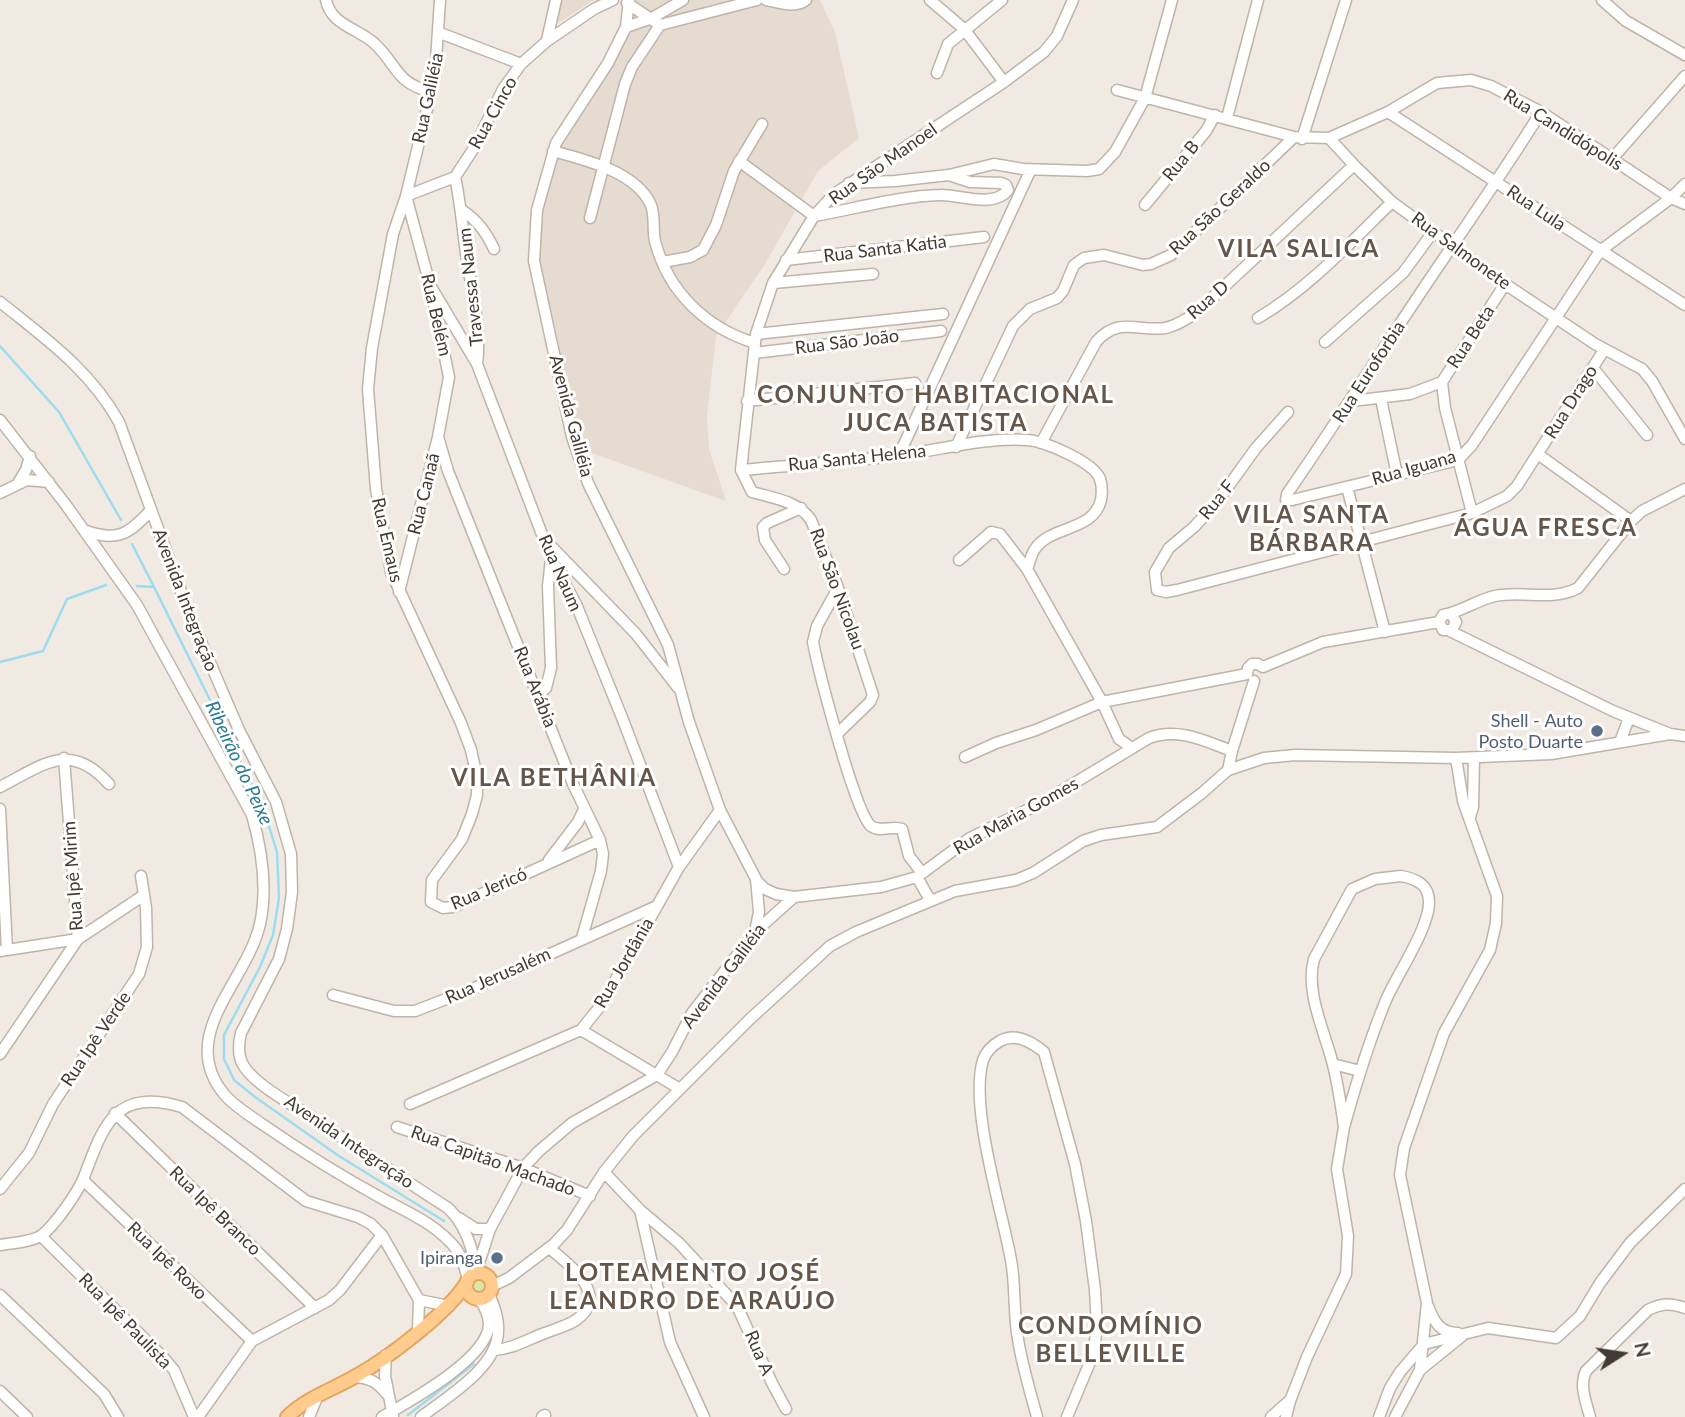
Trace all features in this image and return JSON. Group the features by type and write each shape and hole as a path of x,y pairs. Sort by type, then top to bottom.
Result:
{"main road":[{"path":"472,1277 488,1277 483,1294"},
{"path":"472,1277 467,1291 483,1294"},
{"path":"287,1417 318,1394 355,1377 418,1331 452,1304 472,1277"},
{"path":"452,1304 483,1294"}],"street":[{"path":"326,0 331,13 338,21 376,45 407,83 431,92"},
{"name":"Rua Galiléia","path":"406,196 435,76 440,33 440,0"},
{"path":"547,41 556,0"},
{"name":"Rua Cinco","path":"455,177 474,148 503,89 521,64 547,41 594,9 613,0"},
{"path":"590,218 625,84 632,67 656,22 683,0"},
{"path":"626,27 757,0"},
{"path":"765,0 793,5 806,0"},
{"path":"930,0 964,29 1004,82"},
{"path":"937,73 948,44 1002,0"},
{"name":"Rua São Manoel","path":"741,470 755,344 773,283 814,216 833,195 849,183 1004,82 1044,52 1057,36 1073,0"},
{"path":"849,183 949,175 994,164 1031,169 1099,169 1115,152 1145,98 1172,0"},
{"path":"1227,118 1258,0"},
{"path":"1298,138 1346,0"},
{"path":"1602,0 1626,21 1685,55"},
{"path":"627,2 656,22"},
{"name":"Avenida Galiléia","path":"627,2 626,27 608,63 553,151 537,210 534,261 572,437 588,483 668,645 689,722 720,810 756,879"},
{"path":"440,33 521,64"},
{"path":"1612,159 1685,76"},
{"name":"Rua Candidópolis","path":"1117,90 1298,138 1329,138 1388,112 1437,83 1471,80 1490,86 1541,112 1671,198 1685,204"},
{"name":"Rua Lula","path":"1388,112 1685,305"},
{"name":"Rua Euroforbia","path":"1285,498 1352,401 1541,112"},
{"name":"Rua B","path":"1145,205 1206,131 1214,115"},
{"path":"663,262 690,257 704,250 739,161 762,124"},
{"name":"Rua São Geraldo","path":"956,447 1013,326 1030,309 1057,298 1063,291 1074,265 1084,258 1104,255 1143,265 1171,255 1298,138"},
{"name":"Rua Salmonete","path":"1329,138 1392,202 1505,284 1604,350 1642,369 1652,380 1685,439"},
{"path":"553,151 605,166 629,181 650,203 653,233 663,262 678,291 685,300 726,332 755,344"},
{"path":"739,161 814,216 940,195 975,200 996,198 1007,192 1007,187 1001,183 970,182 949,175"},
{"name":"Rua D","path":"1041,443 1096,342 1104,333 1126,326 1175,326 1189,317 1354,166"},
{"path":"899,455 1031,169"},
{"path":"406,196 455,177"},
{"name":"Travessa Naum","path":"455,177 478,320 477,365"},
{"path":"1600,250 1671,198 1685,184"},
{"name":"Rua Belém","path":"406,196 430,285 449,377 438,437"},
{"name":"Rua Emaus","path":"406,196 398,214 382,285 368,389 379,509 391,572 461,723 477,776 477,796 472,814 462,839 432,880 431,902"},
{"path":"1258,318 1308,283 1392,202"},
{"name":"Travessa Naum","path":"462,209 475,219 494,249"},
{"path":"1325,342 1403,273 1433,232"},
{"name":"Rua Santa Katia","path":"786,260 984,237"},
{"name":"Rua Iguana","path":"1285,498 1292,500 1458,460 1472,445 1600,250"},
{"name":"Rua Santa Katia","path":"773,283 873,274"},
{"name":"Rua Beta","path":"1352,401 1410,394 1442,382 1505,284"},
{"name":"Rua Naum","path":"430,285 477,365 551,558 576,604 595,656 624,720 679,867"},
{"name":"Avenida Integração","path":"0,302 74,362 103,395 126,437 217,681 276,802 291,853 292,892 287,929 279,959 241,1033 238,1045 246,1069 255,1078 458,1217"},
{"name":"Rua São João","path":"755,344 943,314"},
{"name":"Rua São João","path":"755,344 941,331"},
{"name":"Rua Drago","path":"1157,590 1177,590 1472,513 1507,496 1539,455 1604,350"},
{"path":"1593,368 1647,435"},
{"path":"1442,382 1445,408 1472,513"},
{"path":"747,401 915,383"},
{"path":"1381,399 1397,475"},
{"name":"Rua F","path":"1157,590 1155,572 1169,548 1194,527 1217,502 1256,448 1289,412"},
{"name":"Avenida Integração","path":"0,420 30,456 137,605 252,815 261,850 264,877 260,922 247,958 212,1025 207,1044 210,1071 225,1095 237,1106 294,1146 355,1184 436,1228 457,1250 472,1277"},
{"name":"Rua Canaã","path":"399,592 438,437"},
{"name":"Rua Arábia","path":"438,437 538,696 584,809 600,840 603,854 601,871 582,938"},
{"name":"Rua Santa Helena","path":"741,470 899,455 1013,440 1041,443 1083,462 1095,471 1100,479 1101,502 1089,519 1041,542 1034,550 1027,569"},
{"path":"1539,455 1631,520"},
{"path":"18,483 30,456"},
{"name":"Rua São Nicolau","path":"741,470 752,492 801,508 811,520 838,588 873,695 870,702 837,734"},
{"path":"0,493 27,480 49,482"},
{"path":"1348,487 1385,632"},
{"path":"1685,489 1642,511 1631,520 1583,583 1572,590 1542,596 1498,596 1452,615 1443,615 1439,622 1441,629 1629,718 1670,734 1685,736"},
{"path":"784,569 765,540 763,527 801,508"},
{"path":"85,531 100,536 123,534 131,530 151,510"},
{"path":"959,560 986,535 996,532 1027,569 1102,702 1119,739 1132,748"},
{"path":"544,539 636,634 681,692"},
{"path":"538,696 546,688 551,668 548,586 551,558"},
{"path":"838,588 817,626 813,642 856,801 866,820 876,829 894,826 902,829 909,856 930,900"},
{"path":"1450,631 1456,622 1452,615"},
{"path":"965,757 1102,702 1263,676 1263,667 1323,642 1439,622"},
{"path":"1228,770 1251,677"},
{"path":"1620,742 1629,718"},
{"name":"Rua Maria Gomes","path":"794,897 868,889 920,875 970,838 1043,802 1149,738 1170,733 1186,734 1232,751"},
{"path":"483,1294 549,1248 567,1230 604,1172 633,1136 750,1019 830,946 955,891 1016,880 1033,873 1083,841 1101,835 1157,827 1228,770 1264,758 1295,755 1474,758 1551,754 1670,734"},
{"path":"1102,767 1119,739"},
{"path":"0,787 38,767 64,758 80,760 97,771 109,784"},
{"name":"Rua Ipê Mirim","path":"0,1054 78,939 64,758"},
{"path":"1456,758 1460,790 1497,896 1496,923 1490,950 1444,1033 1411,1124 1400,1175 1427,1303 1436,1323 1442,1329 1450,1333 1466,1334"},
{"path":"1470,818 1473,807 1474,758"},
{"path":"0,809 4,950 78,939 144,895"},
{"name":"Rua Jericó","path":"547,864 578,822 584,809"},
{"name":"Rua Jordânia","path":"410,1104 580,1030 602,1004 679,867 720,810"},
{"name":"Rua Jericó","path":"431,902 443,908 453,907 600,840"},
{"name":"Rua Ipê Verde","path":"0,1189 29,1153 53,1104 139,974 147,947 141,876"},
{"path":"1286,1417 1290,1401 1346,1274 1348,1236 1338,1169 1344,1127 1360,1071 1387,999 1427,919 1427,891 1414,879 1401,876 1375,879 1352,889 1310,971 1333,1065 1344,1127"},
{"path":"756,879 765,889 794,897"},
{"path":"755,932 759,912 756,879"},
{"name":"Avenida Galiléia","path":"472,1277 490,1229 523,1168 572,1123 657,1075 692,1013 755,932 794,897"},
{"name":"Rua Jerusalém","path":"333,995 394,1011 415,1011 472,989 657,905"},
{"path":"580,1030 680,1089"},
{"path":"1038,1415 1018,1339 1012,1265 981,1109 983,1061 989,1050 1002,1039 1029,1040 1044,1052 1075,1164 1086,1221 1097,1328 1093,1355 1067,1417"},
{"path":"1333,1065 1360,1071"},
{"path":"0,1245 41,1236 55,1221 83,1180 101,1133 116,1113 149,1100 182,1107 306,1201 359,1217 371,1224 382,1235 419,1300 418,1331"},
{"name":"Rua Ipê Branco","path":"116,1113 314,1308"},
{"name":"Rua Capitão Machado","path":"397,1127 523,1168 590,1196"},
{"name":"Rua A","path":"604,1172 640,1210 679,1243 737,1306 786,1409"},
{"name":"Rua Ipê Roxo","path":"83,1180 252,1341"},
{"path":"1379,1417 1390,1388 1424,1344 1488,1328 1556,1338 1580,1316 1600,1283 1630,1243 1685,1189"},
{"path":"640,1210 670,1342 704,1417"},
{"path":"458,1217 476,1229 490,1229"},
{"path":"458,1217 475,1258 472,1277"},
{"path":"196,1417 252,1341 314,1308 340,1290 382,1235"},
{"name":"Rua Ipê Paulista","path":"41,1236 174,1370 196,1417"},
{"path":"494,1350 505,1349 564,1325 576,1320 583,1313 589,1301 583,1278 549,1248"},
{"path":"421,1417 487,1363 494,1350 499,1329 483,1294"},
{"path":"386,1355 389,1415 433,1387 477,1350 489,1327 483,1294"},
{"path":"0,1295 104,1394 118,1417"},
{"path":"419,1300 452,1304"},
{"path":"1395,1417 1420,1370 1427,1303"},
{"path":"1590,1417 1583,1387 1586,1371 1648,1310 1660,1304 1672,1303 1685,1308"},
{"path":"1420,1370 1466,1334"},
{"path":"355,1377 369,1378 379,1384 387,1395"},
{"path":"0,1391 27,1417"},
{"path":"309,1417 318,1394"},
{"path":"695,1400 696,1417"},
{"path":"1271,1417 1290,1401"}],"shaded area":[{"path":"554,0 594,0 550,28"},
{"path":"624,0 820,0 835,32 859,138 818,171 765,264 716,336 707,416 709,449 726,501 572,446 529,255 534,206 552,141 608,55 628,11"}],"green space":[{"path":"479,1276 486,1279 489,1286 486,1293 479,1296 472,1293 469,1286 472,1279"}],"waterway":[{"path":"0,346 59,412 121,520"},
{"path":"132,544 154,587"},
{"name":"Ribeirão do Peixe","path":"0,662 43,651 67,599 106,585"},
{"name":"Ribeirão do Peixe","path":"137,586 154,587 263,807 277,852 279,898 273,935 260,967 224,1035 224,1059 234,1080 339,1156 444,1221"},
{"name":"Ribeirão do Peixe","path":"408,1415 474,1364"}],"place":[{"name":"Shell - Auto Posto Duarte","path":"1597,731"},
{"name":"Ipiranga","path":"497,1258"}],"district":[{"name":"VILA SALICA","path":"1299,249"},
{"name":"CONJUNTO HABITACIONAL JUCA BATISTA","path":"936,409"},
{"name":"ÁGUA FRESCA","path":"1546,528"},
{"name":"VILA SANTA BÁRBARA","path":"1312,529"},
{"name":"VILA BETHÂNIA","path":"554,778"},
{"name":"LOTEAMENTO JOSÉ LEANDRO DE ARAÚJO","path":"693,1287"},
{"name":"CONDOMÍNIO BELLEVILLE","path":"1111,1340"}]}
